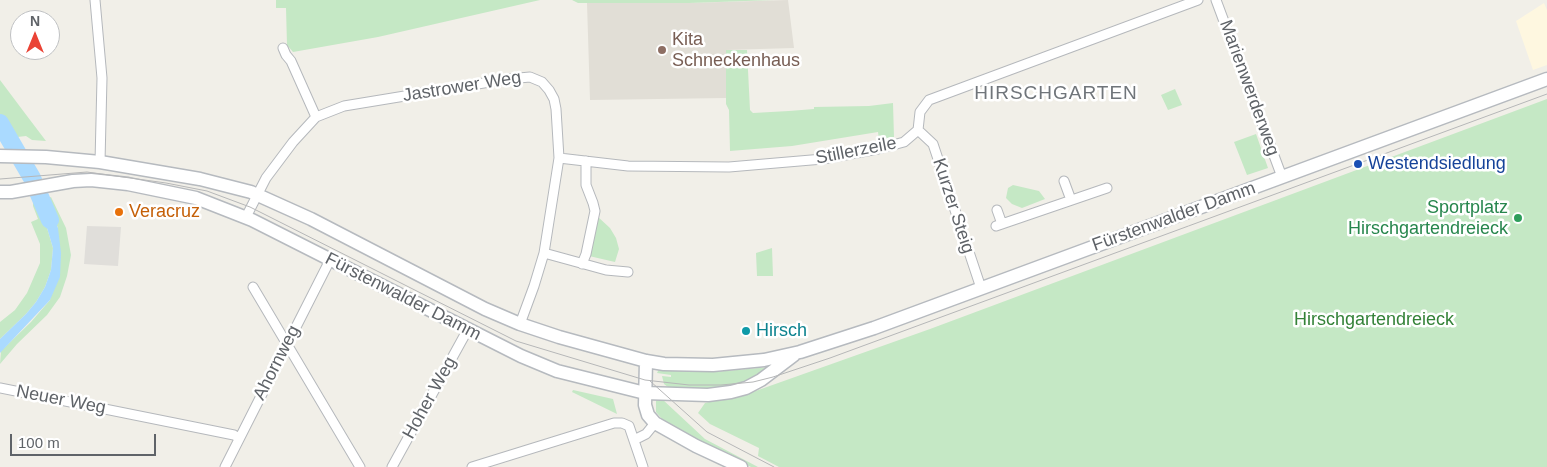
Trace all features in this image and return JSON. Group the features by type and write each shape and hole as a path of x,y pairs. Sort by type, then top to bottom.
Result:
{"main road":[{"name":"Fürstenwalder Damm","path":"6,157 78,159 100,162 200,179 257,194 485,309 520,324 646,361 713,365 764,360 800,352 874,328 1547,79"},
{"name":"Fürstenwalder Damm","path":"0,192 91,180 128,184 196,198 246,217 521,356 557,371 645,393 708,395 739,390 761,380 800,352"},
{"path":"646,361 646,410 655,423 696,446 741,467"}],"street":[{"path":"95,0 102,78 100,162"},
{"name":"Stillerzeile","path":"559,158 628,166 691,167 774,164 823,159 878,149 904,142 918,130 920,112 929,100 1198,0"},
{"name":"Marienwerderweg","path":"1216,0 1282,177"},
{"path":"283,48 291,61 316,117"},
{"name":"Jastrower Weg","path":"246,217 266,178 285,152 316,117 344,106 530,77 542,82 554,98 559,158 544,253 520,324"},
{"name":"Kurzer Steig","path":"918,130 933,144 981,288"},
{"path":"582,264 595,211 586,185 586,161"},
{"path":"1064,181 1071,200"},
{"path":"997,210 999,225 1107,188"},
{"path":"544,253 606,270 628,272"},
{"name":"Ahornweg","path":"224,467 330,260"},
{"path":"253,287 360,467"},
{"name":"Hoher Weg","path":"392,467 468,329"},
{"name":"Neuer Weg","path":"0,388 234,435 239,438"},
{"path":"472,467 614,423 622,423 629,426 643,467"},
{"path":"634,440 646,434 655,423"}],"shaded area":[{"name":"Kita Schneckenhaus","path":"788,0 794,48 726,50 726,98 590,100 587,3 689,3"},
{"path":"1544,3 1547,10 1547,65 1533,70 1516,21"},
{"path":"87,226 121,227 118,266 84,264"}],"green space":[{"path":"276,0 540,0 378,37 293,52 287,45 286,8 276,8"},
{"path":"572,0 774,0 689,3 578,3"},
{"path":"726,50 747,50 750,110 753,113 814,109 814,107 869,106 893,103 894,137 879,140 878,132 792,146 730,151 729,110 726,104"},
{"path":"0,80 46,141 32,140 26,136 0,139"},
{"path":"1175,89 1182,105 1168,110 1161,95"},
{"name":"Hirschgartendreieck","path":"1547,99 1547,467 779,467 758,456 759,448 710,424 698,413 705,403 750,393 930,329"},
{"path":"1256,134 1268,168 1247,175 1234,142"},
{"path":"1013,185 1039,191 1045,199 1022,208 1012,204 1006,198 1008,188"},
{"path":"51,197 66,228 71,255 67,276 60,297 47,315 17,344 0,364 1,351 31,322 50,300 58,228 46,199"},
{"path":"39,201 53,248 51,270 45,287 36,302 0,339 0,322 15,310 27,293 40,263 40,244 31,222 38,219 33,202"},
{"path":"597,216 610,228 616,238 619,249 615,262 589,256"},
{"path":"772,248 773,276 757,276 756,253"},
{"path":"770,367 746,385 726,390 673,391 664,384 662,376 671,377 671,375 657,373 659,369 714,372"},
{"path":"573,390 613,399 617,414 572,392"},
{"path":"662,399 705,439 758,467 751,467 677,430 656,412 656,401"}],"water":[{"path":"46,199 58,228 61,253 60,277 50,300 0,353 0,339 36,302 45,287 51,270 53,248 39,201"}],"waterway":[{"path":"0,123 32,178 50,220"}],"tram line":[{"path":"0,179 87,172 207,191 250,207 516,341 645,380 689,385 721,385 753,382 830,358 1547,94"},
{"path":"650,381 707,432 774,467"}],"place":[{"name":"Kita Schneckenhaus","path":"662,50"},
{"name":"Westendsiedlung","path":"1358,164"},
{"name":"Veracruz","path":"119,212"},
{"name":"Sportplatz Hirschgartendreieck","path":"1518,218"},
{"name":"Hirsch","path":"746,331"}],"district":[{"name":"HIRSCHGARTEN","path":"1056,94"}]}
